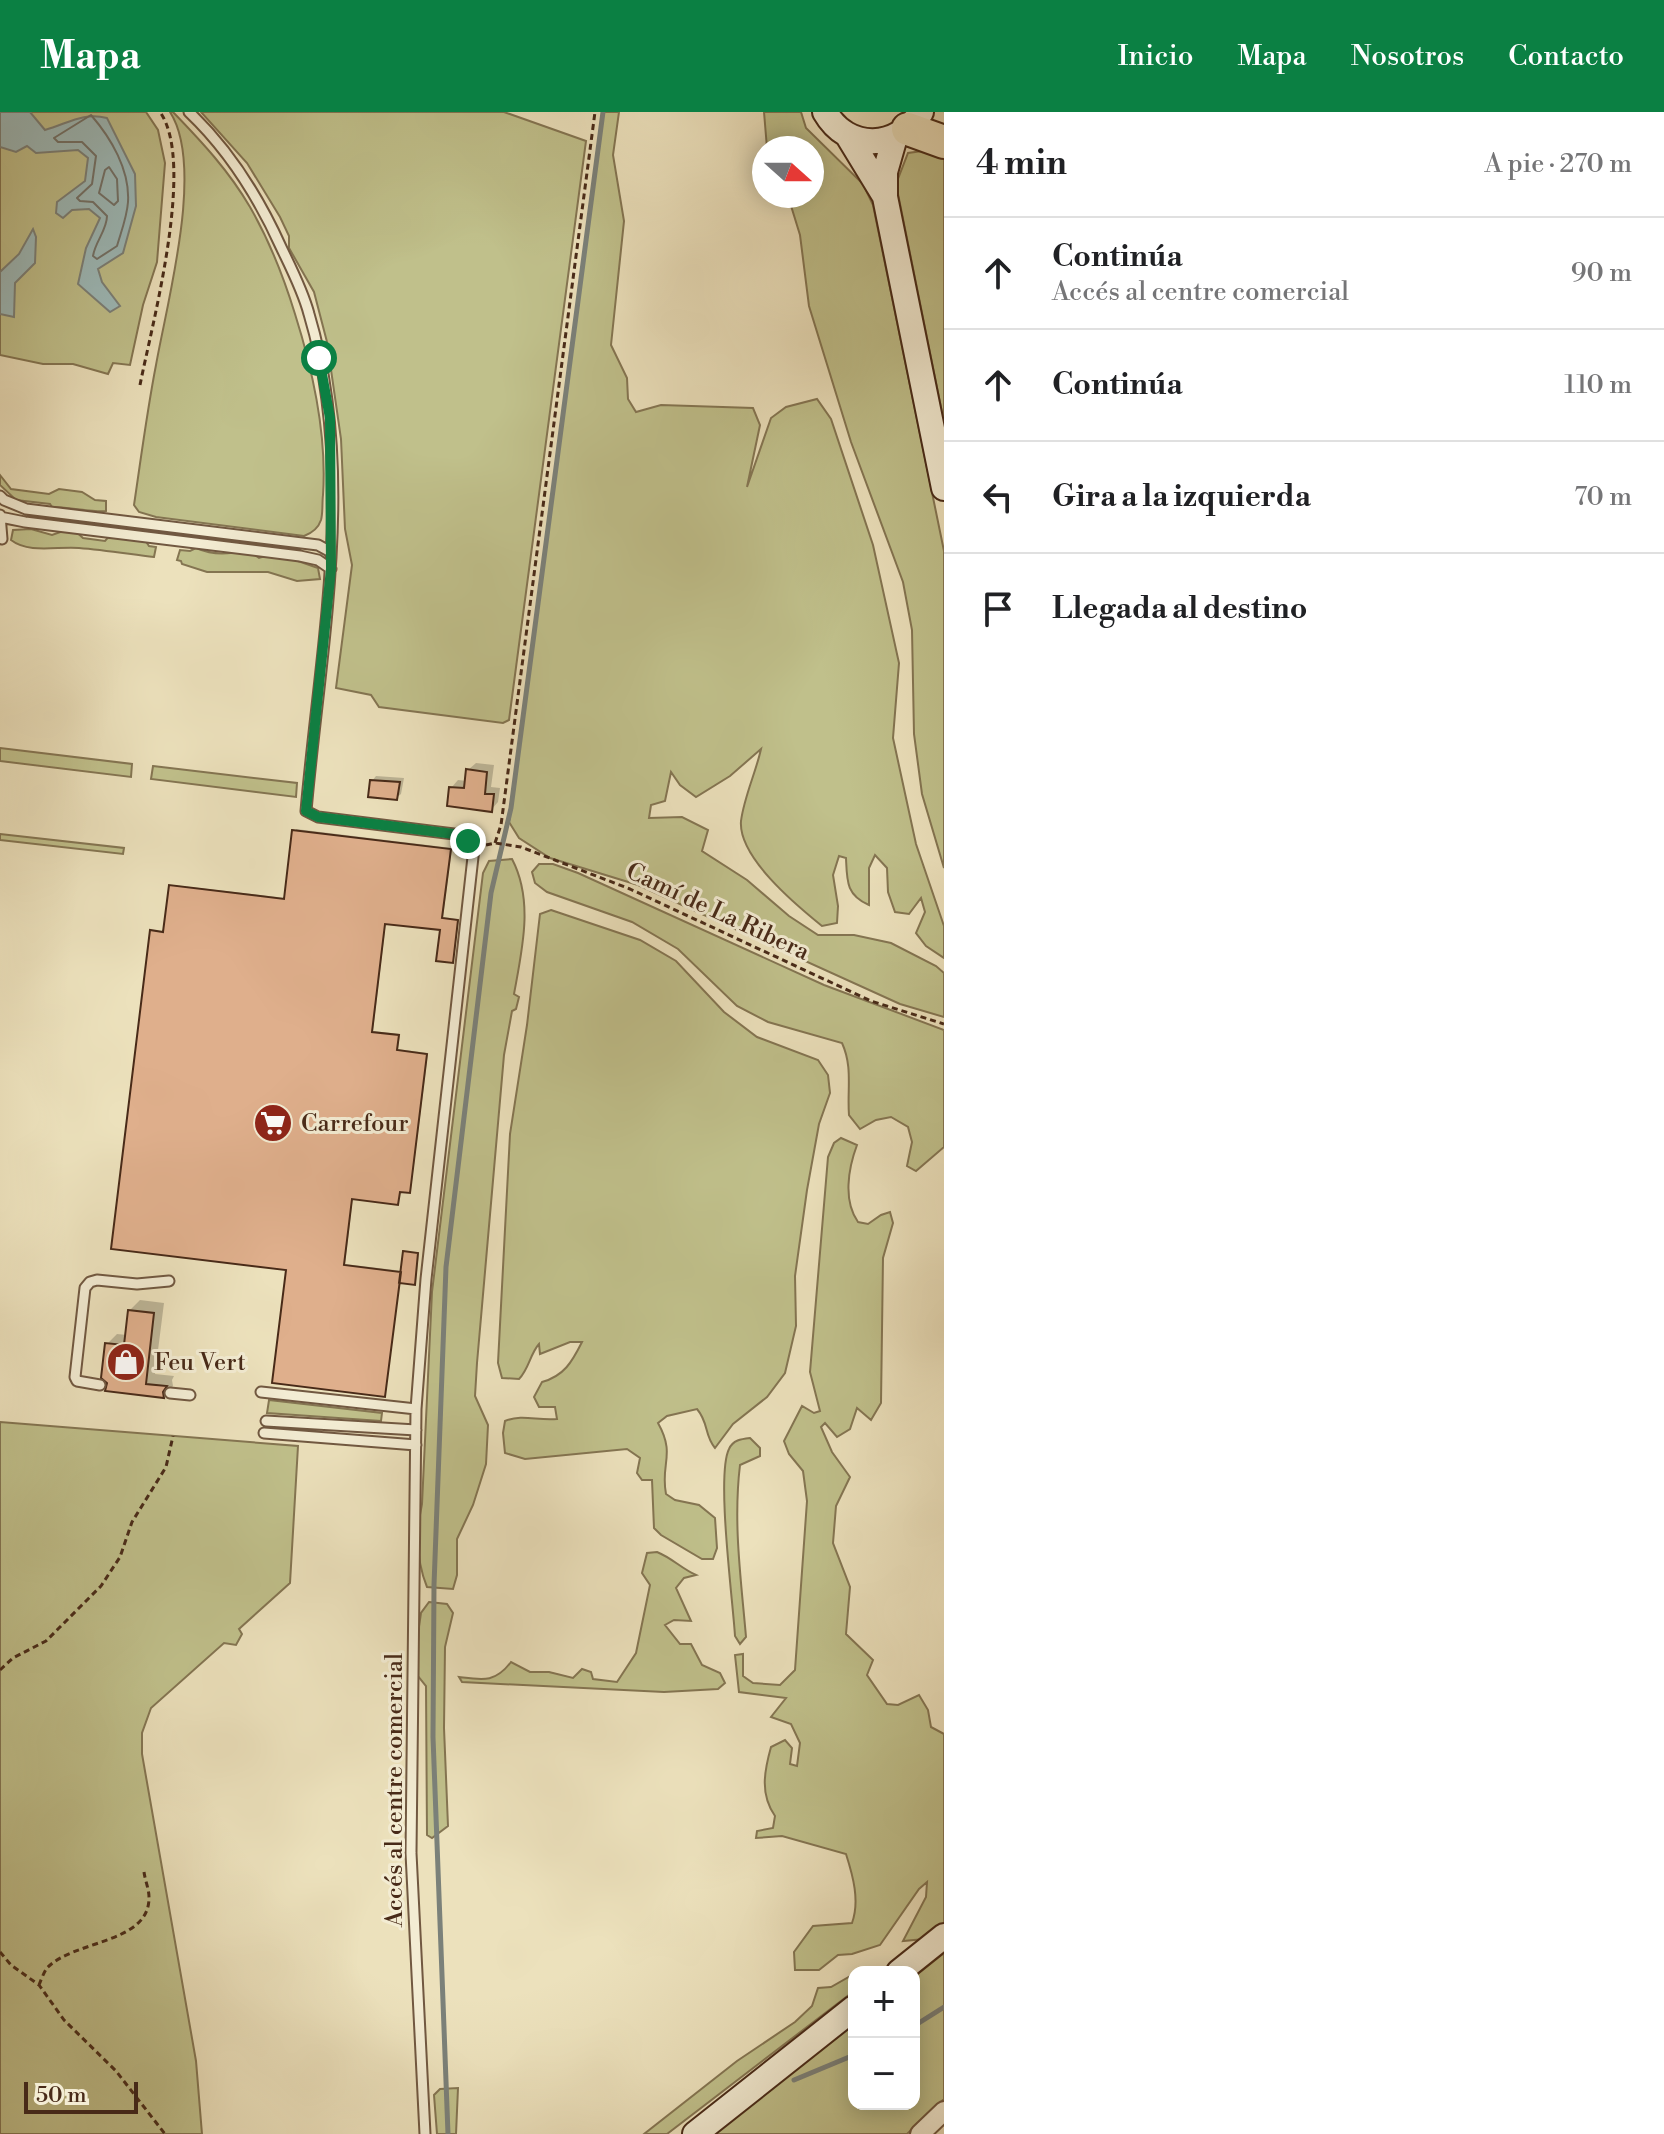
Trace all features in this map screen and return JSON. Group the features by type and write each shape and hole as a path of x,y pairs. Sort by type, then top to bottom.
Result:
{"highway":[{"path":"914,121 944,142"}],"main road":[{"path":"825,112 833,125 848,136 871,142 914,121"},
{"path":"914,121 885,172 885,197 944,488"},
{"path":"848,136 885,197"},
{"path":"906,1966 944,1936"},
{"path":"695,2134 848,2013"}],"street":[{"path":"920,2134 944,2111"}],"lane":[{"path":"189,112 250,185 286,257 309,314 330,418 331,569 306,811 318,817 454,834 474,848"},
{"path":"0,496 26,509 318,545 329,551"},
{"path":"2,539 0,516 300,556 318,560 331,569"},
{"name":"Accés al centre comercial","path":"425,2134 411,1853 416,1409 426,1279 474,848"},
{"path":"100,1385 83,1383 75,1377 85,1288 97,1280 137,1284 169,1281"},
{"path":"261,1392 416,1409"},
{"path":"170,1393 190,1395"},
{"path":"266,1421 416,1430"},
{"path":"264,1433 416,1445"}],"path":[{"path":"140,385 165,258 173,197 173,150 167,122 160,112"},
{"path":"495,843 501,825 595,112"},
{"name":"Camí de La Ribera","path":"474,848 495,843 521,847 630,889 871,1001 944,1024"},
{"path":"0,1670 13,1658 46,1641 101,1586 120,1557 132,1522 166,1467 173,1436"},
{"path":"39,1985 47,1968 80,1949 127,1933 143,1920 149,1899 144,1872"},
{"path":"0,1952 11,1965 39,1985 64,2020 116,2071 165,2134"}],"green space":[{"path":"0,112 146,112 158,130 165,163 157,262 143,305 130,365 113,363 108,374 73,364 43,364 0,355"},
{"path":"170,112 205,146 242,194 270,246 295,314 313,381 321,427 324,473 322,517 316,528 304,536 156,517 139,512 134,505 184,199 180,136"},
{"path":"201,112 504,112 586,141 509,720 503,723 379,707 371,695 336,688 352,565 345,529 341,439 327,342 314,292 289,248 289,236 280,217 247,163"},
{"path":"603,112 619,112 613,155 624,221 611,345 627,378 628,399 636,412 661,405 753,408 760,425 747,487 771,418 786,407 817,399 831,419 873,545 899,663 893,738 916,844 944,926 944,958 926,946 916,933 925,912 921,898 909,914 895,912 888,892 887,868 875,855 869,868 869,905 852,892 846,858 839,856 833,875 838,906 837,923 822,926 758,865 743,835 741,821 761,749 730,776 696,797 680,785 671,772 665,801 651,805 649,818 682,817 708,830 702,851 747,880 789,916 818,935 854,935 891,943 936,966 944,973 944,1017 900,1004 638,885 550,858 519,838 509,822"},
{"path":"764,112 801,112 806,128 814,136 766,136"},
{"path":"824,146 863,184 873,205 944,551 944,868 922,794 914,734 912,630 903,582 851,442 809,306 800,235 792,208 824,208"},
{"path":"937,149 944,154 944,422 896,184 908,153"},
{"path":"0,475 11,489 49,494 59,489 82,492 95,500 106,501 106,511 52,507 50,504 16,500 0,485"},
{"path":"72,528 83,538 105,541 112,533 143,537 149,546 156,547 154,557 79,548 26,547 11,540 13,530 31,529 52,535"},
{"path":"196,548 222,554 248,550 259,558 275,553 318,568 320,579 297,581 268,572 207,572 177,560 180,550"},
{"path":"0,748 132,764 131,777 0,761"},
{"path":"153,766 297,783 296,797 151,779"},
{"path":"0,834 124,848 123,854 0,840"},
{"path":"512,859 523,892 524,926 514,994 519,997 516,1009 512,1011 504,1055 477,1363 475,1396 488,1425 486,1464 473,1505 457,1539 457,1575 453,1589 427,1587 419,1556 418,1535 432,1292 483,873 489,861"},
{"path":"539,864 553,864 578,873 824,985 944,1030 944,1147 916,1171 907,1166 912,1142 908,1127 891,1117 876,1120 860,1129 849,1115 849,1070 842,1043 768,1022 737,1006 678,949 632,922 547,892 535,883 532,872"},
{"path":"551,910 640,940 676,961 724,1012 757,1037 818,1060 828,1075 830,1093 819,1124 807,1190 795,1276 796,1326 785,1373 767,1397 733,1424 715,1448 697,1409 667,1416 658,1423 666,1443 666,1494 675,1500 699,1505 715,1518 717,1548 713,1559 702,1559 654,1528 652,1480 642,1480 637,1473 640,1458 627,1449 525,1459 505,1453 505,1421 518,1418 557,1419 555,1407 539,1407 534,1397 542,1382 566,1367 582,1342 570,1342 540,1354 539,1344 519,1379 502,1378 498,1363 510,1134 540,914"},
{"path":"841,1138 857,1145 848,1185 853,1214 858,1222 868,1224 890,1212 893,1223 883,1258 881,1403 871,1420 857,1408 850,1429 837,1437 825,1423 821,1427 832,1452 850,1477 836,1506 833,1543 850,1587 846,1634 873,1660 867,1675 887,1704 898,1705 919,1695 928,1710 931,1727 944,1734 944,1924 925,1939 903,1941 926,1897 927,1882 880,1945 838,1955 819,1970 795,1970 794,1952 813,1926 852,1923 855,1906 853,1880 846,1854 782,1836 756,1838 757,1831 773,1828 775,1816 765,1791 771,1747 785,1740 792,1748 790,1764 797,1766 800,1743 791,1724 771,1717 786,1698 739,1692 735,1655 743,1654 743,1676 753,1683 780,1685 795,1670 807,1501 803,1471 789,1454 784,1441 802,1406 814,1413 820,1411 810,1372 828,1157 834,1143"},
{"path":"269,1400 382,1413 381,1421 267,1413"},
{"path":"0,1422 298,1446 290,1583 239,1629 242,1634 236,1645 224,1643 151,1708 142,1733 142,1754 196,2061 202,2134 0,2134"},
{"path":"750,1438 760,1448 760,1456 740,1465 738,1530 746,1637 740,1644 735,1636 726,1539 725,1463 731,1446 738,1440"},
{"path":"657,1552 696,1575 684,1578 676,1588 691,1621 674,1620 665,1625 680,1644 691,1644 702,1665 720,1673 725,1683 718,1689 664,1692 462,1682 459,1677 494,1677 511,1662 530,1672 549,1672 573,1678 582,1669 591,1672 593,1679 617,1682 636,1653 650,1585 642,1573 647,1553"},
{"path":"429,1602 447,1604 453,1613 445,1647 448,1826 432,1838 427,1835 426,1686 417,1675 421,1613"},
{"path":"944,1953 944,2099 907,2134 714,2134 848,2029 848,2110 920,2110 920,1972"},
{"path":"848,1977 848,1996 667,2134 644,2134 737,2061 795,2022 812,2006 818,1988 831,1987"},
{"path":"458,2088 456,2134 437,2134 434,2095 440,2089"}],"water":[{"path":"0,112 30,112 45,130 83,117 107,118 135,174 136,206 123,253 98,269 102,282 120,306 110,312 78,284 86,248 100,218 89,209 72,210 63,218 56,213 57,202 85,181 88,158 78,150 36,153 27,146 16,152 0,147"},
{"path":"33,229 36,237 35,263 15,283 14,317 0,314 0,272 19,254"}],"building":[{"path":"466,769 487,772 485,794 494,794 492,812 447,806 449,787 464,788"},
{"path":"370,780 400,782 397,800 368,797"},
{"name":"Carrefour","path":"292,830 451,849 442,918 458,920 453,963 436,961 440,930 385,924 372,1032 399,1035 397,1050 427,1054 410,1193 400,1192 398,1205 352,1199 344,1265 401,1272 385,1397 272,1383 286,1270 111,1249 150,930 163,932 169,885 284,899"},
{"path":"403,1251 418,1253 415,1285 399,1283"},
{"name":"Feu Vert","path":"128,1310 154,1313 146,1384 167,1386 163,1392 164,1398 105,1391 107,1383 101,1378 105,1343 124,1345"}],"waterway":[{"path":"448,2134 433,1737 434,1585 446,1267 491,893 511,808 603,112"},
{"path":"920,2022 944,2007"},
{"path":"794,2080 848,2058"}],"place":[{"name":"Carrefour","path":"273,1123"},
{"name":"Feu Vert","path":"126,1362"}],"route":[{"path":"319,358 330,418 331,569 306,811 318,817 454,834 468,841"}]}
